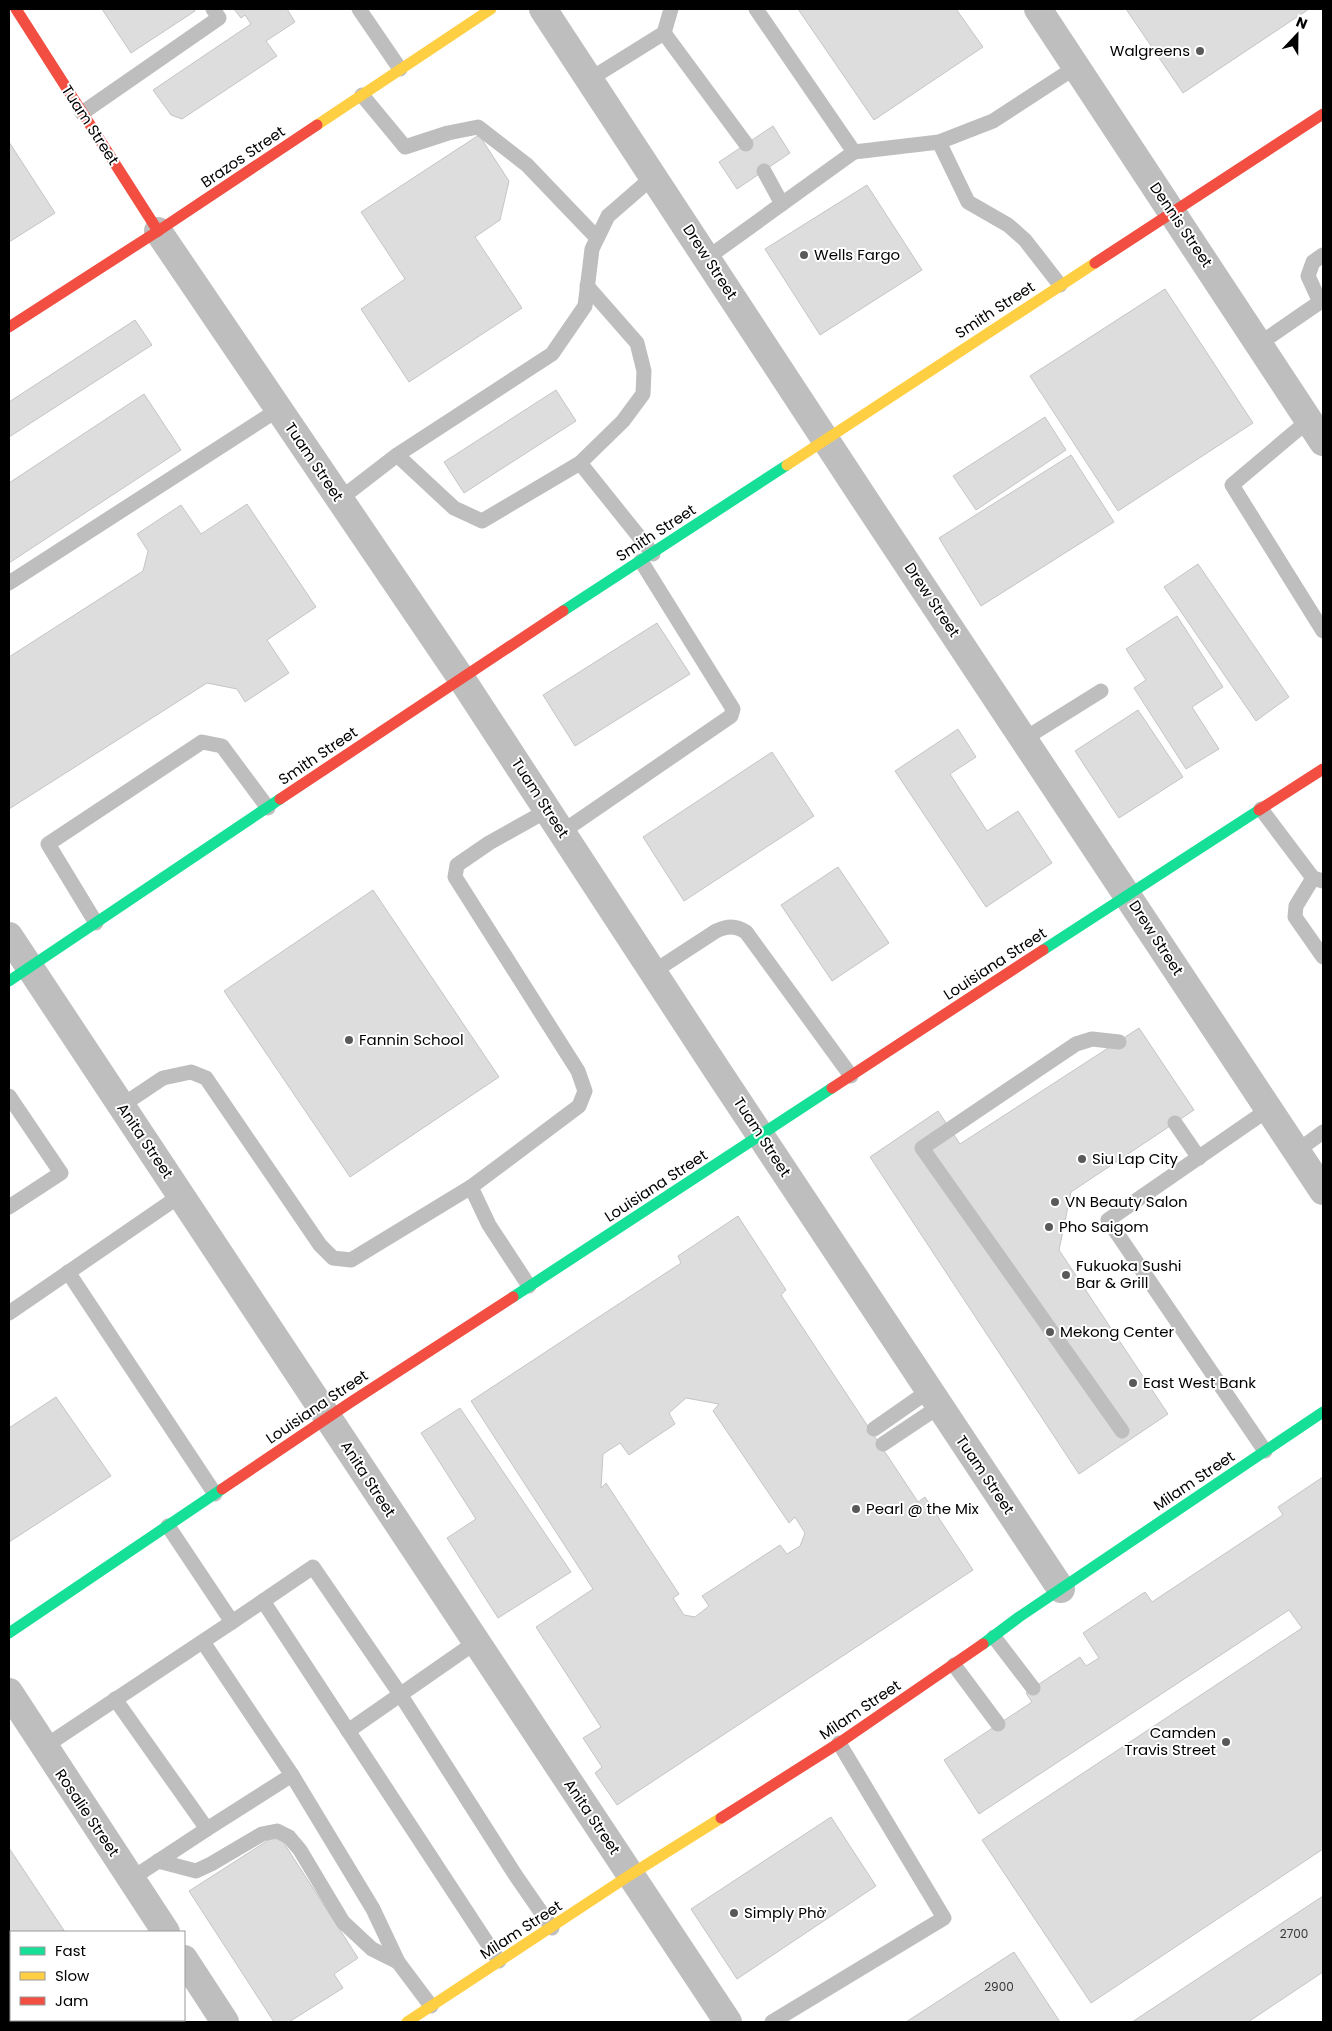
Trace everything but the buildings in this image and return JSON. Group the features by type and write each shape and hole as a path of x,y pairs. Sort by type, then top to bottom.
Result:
{"main road":[{"name":"Tuam Street","path":"16,9 158,231"},
{"name":"Brazos Street","path":"9,327 158,231 491,9"},
{"name":"Smith Street","path":"19,974 461,678 1323,114"},
{"name":"Louisiana Street","path":"9,1633 328,1418 1128,894 1323,769"},
{"name":"Milam Street","path":"407,2022 552,1928 630,1874 839,1743 994,1637 1019,1617 1323,1412"}],"street":[{"name":"Drew Street","path":"543,9 1323,1191"},
{"name":"Dennis Street","path":"1038,9 1323,442"},
{"name":"Tuam Street","path":"158,231 461,678 1061,1589"},
{"name":"Anita Street","path":"9,936 19,974 121,1106 728,2022"},
{"name":"Rosalie Street","path":"9,1692 165,1931"},
{"path":"185,1961 225,2022"}],"lane":[{"path":"82,112 219,18 212,9"},
{"path":"359,9 400,69"},
{"path":"590,79 664,32 671,9"},
{"path":"756,9 854,152"},
{"path":"664,32 746,144"},
{"path":"707,258 854,152 939,142 994,121 1076,67"},
{"path":"362,95 405,147 448,133 478,127 527,165 597,238"},
{"path":"939,142 968,202 1008,225 1025,240 1060,285"},
{"path":"764,171 782,204"},
{"path":"340,499 397,455 552,354 585,306 592,248 608,216 654,176"},
{"path":"1259,344 1321,301 1308,276 1313,262 1323,254"},
{"path":"397,455 454,508 482,521 580,463 623,421 643,394 644,371 637,343 587,286"},
{"path":"9,583 278,409"},
{"path":"1309,420 1232,484 1323,631"},
{"path":"121,1106 163,1078 191,1072 206,1078 316,1238 333,1258 351,1260 470,1188 579,1106 585,1091 578,1072 455,877 457,865 489,843 555,821 731,716 733,709 647,557 580,463"},
{"path":"1024,739 1101,691"},
{"path":"96,923 48,844 202,742 222,746 268,808"},
{"path":"1261,809 1318,879 1296,906 1295,917 1323,957"},
{"path":"653,972 716,931 726,927 738,927 746,932 852,1076"},
{"path":"1119,1042 1092,1039 1076,1044 922,1148 1122,1431"},
{"path":"9,1096 61,1173 9,1207"},
{"path":"1265,1451 1108,1220 1269,1109"},
{"path":"1175,1123 1199,1158"},
{"path":"1297,1151 1323,1132"},
{"path":"470,1188 489,1225 529,1286"},
{"path":"9,1313 181,1195"},
{"path":"68,1272 215,1494"},
{"path":"874,1429 935,1398"},
{"path":"883,1444 935,1398"},
{"path":"168,1526 232,1622"},
{"path":"44,1747 313,1567 400,1694 516,1876 552,1928"},
{"path":"263,1601 500,1961"},
{"path":"994,1637 1033,1688"},
{"path":"203,1642 292,1776 372,1908 398,1962 432,2006"},
{"path":"348,1731 476,1642"},
{"path":"954,1665 998,1724"},
{"path":"115,1699 207,1829"},
{"path":"772,2022 944,1918 839,1743"},
{"path":"131,1879 292,1776"},
{"path":"158,1861 196,1871 262,1834 277,1831 289,1837 300,1850 343,1922 372,1949 398,1962"}],"traffic: fast":[{"path":"563,611 787,465"},
{"path":"9,981 280,799"},
{"path":"1043,950 1259,810"},
{"path":"513,1297 832,1088"},
{"path":"983,1644 1019,1617 1323,1412"},
{"path":"9,1633 222,1489"}],"traffic: slow":[{"path":"317,125 491,9"},
{"path":"787,465 1095,263"},
{"path":"407,2022 630,1875 721,1818"}],"traffic: jam":[{"path":"16,9 158,231"},
{"path":"1095,263 1323,114"},
{"path":"9,327 317,125"},
{"path":"280,799 563,611"},
{"path":"1259,810 1323,769"},
{"path":"832,1088 1043,950"},
{"path":"222,1489 351,1402 513,1297"},
{"path":"721,1818 839,1743 983,1644"}],"place":[{"name":"Walgreens","path":"1200,51"},
{"name":"Wells Fargo","path":"804,255"},
{"name":"Fannin School","path":"349,1040"},
{"name":"Siu Lap City","path":"1082,1159"},
{"name":"VN Beauty Salon","path":"1055,1202"},
{"name":"Pho Saigom","path":"1049,1227"},
{"name":"Fukuoka Sushi Bar & Grill","path":"1066,1275"},
{"name":"Mekong Center","path":"1050,1332"},
{"name":"East West Bank","path":"1133,1383"},
{"name":"Pearl @ the Mix","path":"856,1509"},
{"name":"Camden Travis Street","path":"1226,1742"},
{"name":"Simply Phở","path":"734,1913"}]}
